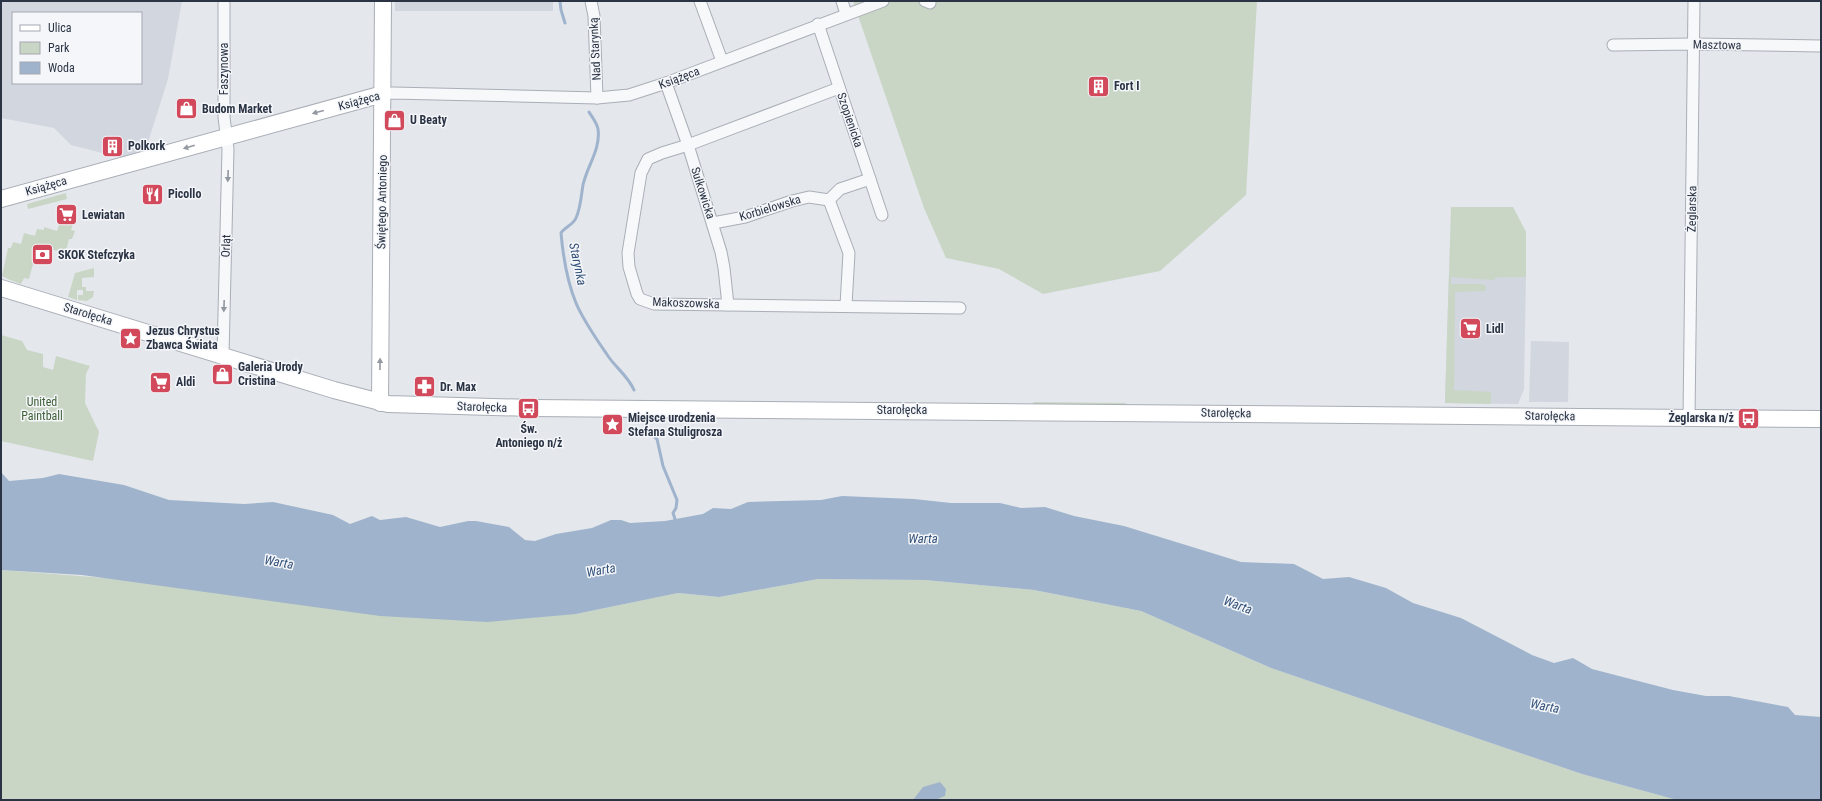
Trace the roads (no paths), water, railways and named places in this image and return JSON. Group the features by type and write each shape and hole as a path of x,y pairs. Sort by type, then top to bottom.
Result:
{"street":[{"name":"Faszynowa","path":"224,1 224,117 227,137"},
{"name":"Świętego Antoniego","path":"380,403 383,1"},
{"name":"Nad Starynką","path":"591,1 594,16 597,98"},
{"path":"700,1 722,61"},
{"path":"842,1 846,14"},
{"name":"Książęca","path":"1,199 227,137 383,98 393,92 597,98 629,95 666,83 818,24 882,1"},
{"name":"Żeglarska","path":"1689,418 1694,1"},
{"name":"Szopienicka","path":"818,24 882,215"},
{"name":"Masztowa","path":"1613,46 1693,44 1821,46"},
{"name":"Sułkowicka","path":"666,83 713,223 724,268 728,305"},
{"name":"Makoszowska","path":"839,88 648,159 641,173 628,253 633,281 640,299 654,304 846,305 960,308"},
{"name":"Orląt","path":"223,355 228,149 227,137"},
{"path":"846,305 849,253 829,200 840,189 870,179"},
{"name":"Korbielowska","path":"713,223 746,217 792,201 809,197 829,200"},
{"name":"Starołęcka","path":"1,288 380,403 522,408 1821,419"}],"water":[{"name":"Warta","path":"1,472 9,481 43,478 59,474 124,485 169,500 244,504 273,502 333,515 350,524 372,516 380,520 406,517 440,527 468,521 476,521 509,527 525,540 535,541 556,534 592,528 611,520 621,520 630,523 665,521 703,514 713,508 731,509 748,502 821,500 842,496 914,499 951,503 1000,503 1021,508 1045,507 1074,516 1124,526 1241,562 1294,564 1323,579 1349,577 1386,588 1413,603 1461,618 1532,655 1554,663 1573,658 1592,669 1673,690 1706,696 1729,696 1788,707 1795,715 1821,717 1821,800 1677,800 1582,774 1271,668 1141,611 1034,590 925,580 818,579 719,597 678,593 576,614 487,622 380,616 82,575 1,570"},
{"path":"940,782 946,789 945,796 935,800 913,800 923,787"}],"waterway":[{"name":"Starynka","path":"560,1 565,23"},
{"name":"Starynka","path":"589,112 596,122 598,129 596,150 583,185 578,214 573,222 561,233 564,259 573,295 582,316 608,356 629,380 634,390"},
{"name":"Starynka","path":"645,429 657,439 663,466 677,500 676,508 673,513 676,522"}],"place":[{"name":"Fort I","path":"1099,86"},
{"name":"Budom Market","path":"187,109"},
{"name":"U Beaty","path":"394,120"},
{"name":"Polkork","path":"113,146"},
{"name":"Picollo","path":"153,194"},
{"name":"Lewiatan","path":"66,215"},
{"name":"SKOK Stefczyka","path":"43,255"},
{"name":"Lidl","path":"1470,329"},
{"name":"Jezus Chrystus Zbawca Świata","path":"131,338"},
{"name":"Galeria Urody Cristina","path":"222,374"},
{"name":"Aldi","path":"161,382"},
{"name":"Dr. Max","path":"425,387"},
{"name":"Św. Antoniego n/ż","path":"529,408"},
{"name":"Żeglarska n/ż","path":"1749,418"},
{"name":"Miejsce urodzenia Stefana Stuligrosza","path":"612,425"}],"park label":[{"name":"United Paintball","path":"42,409"}]}
